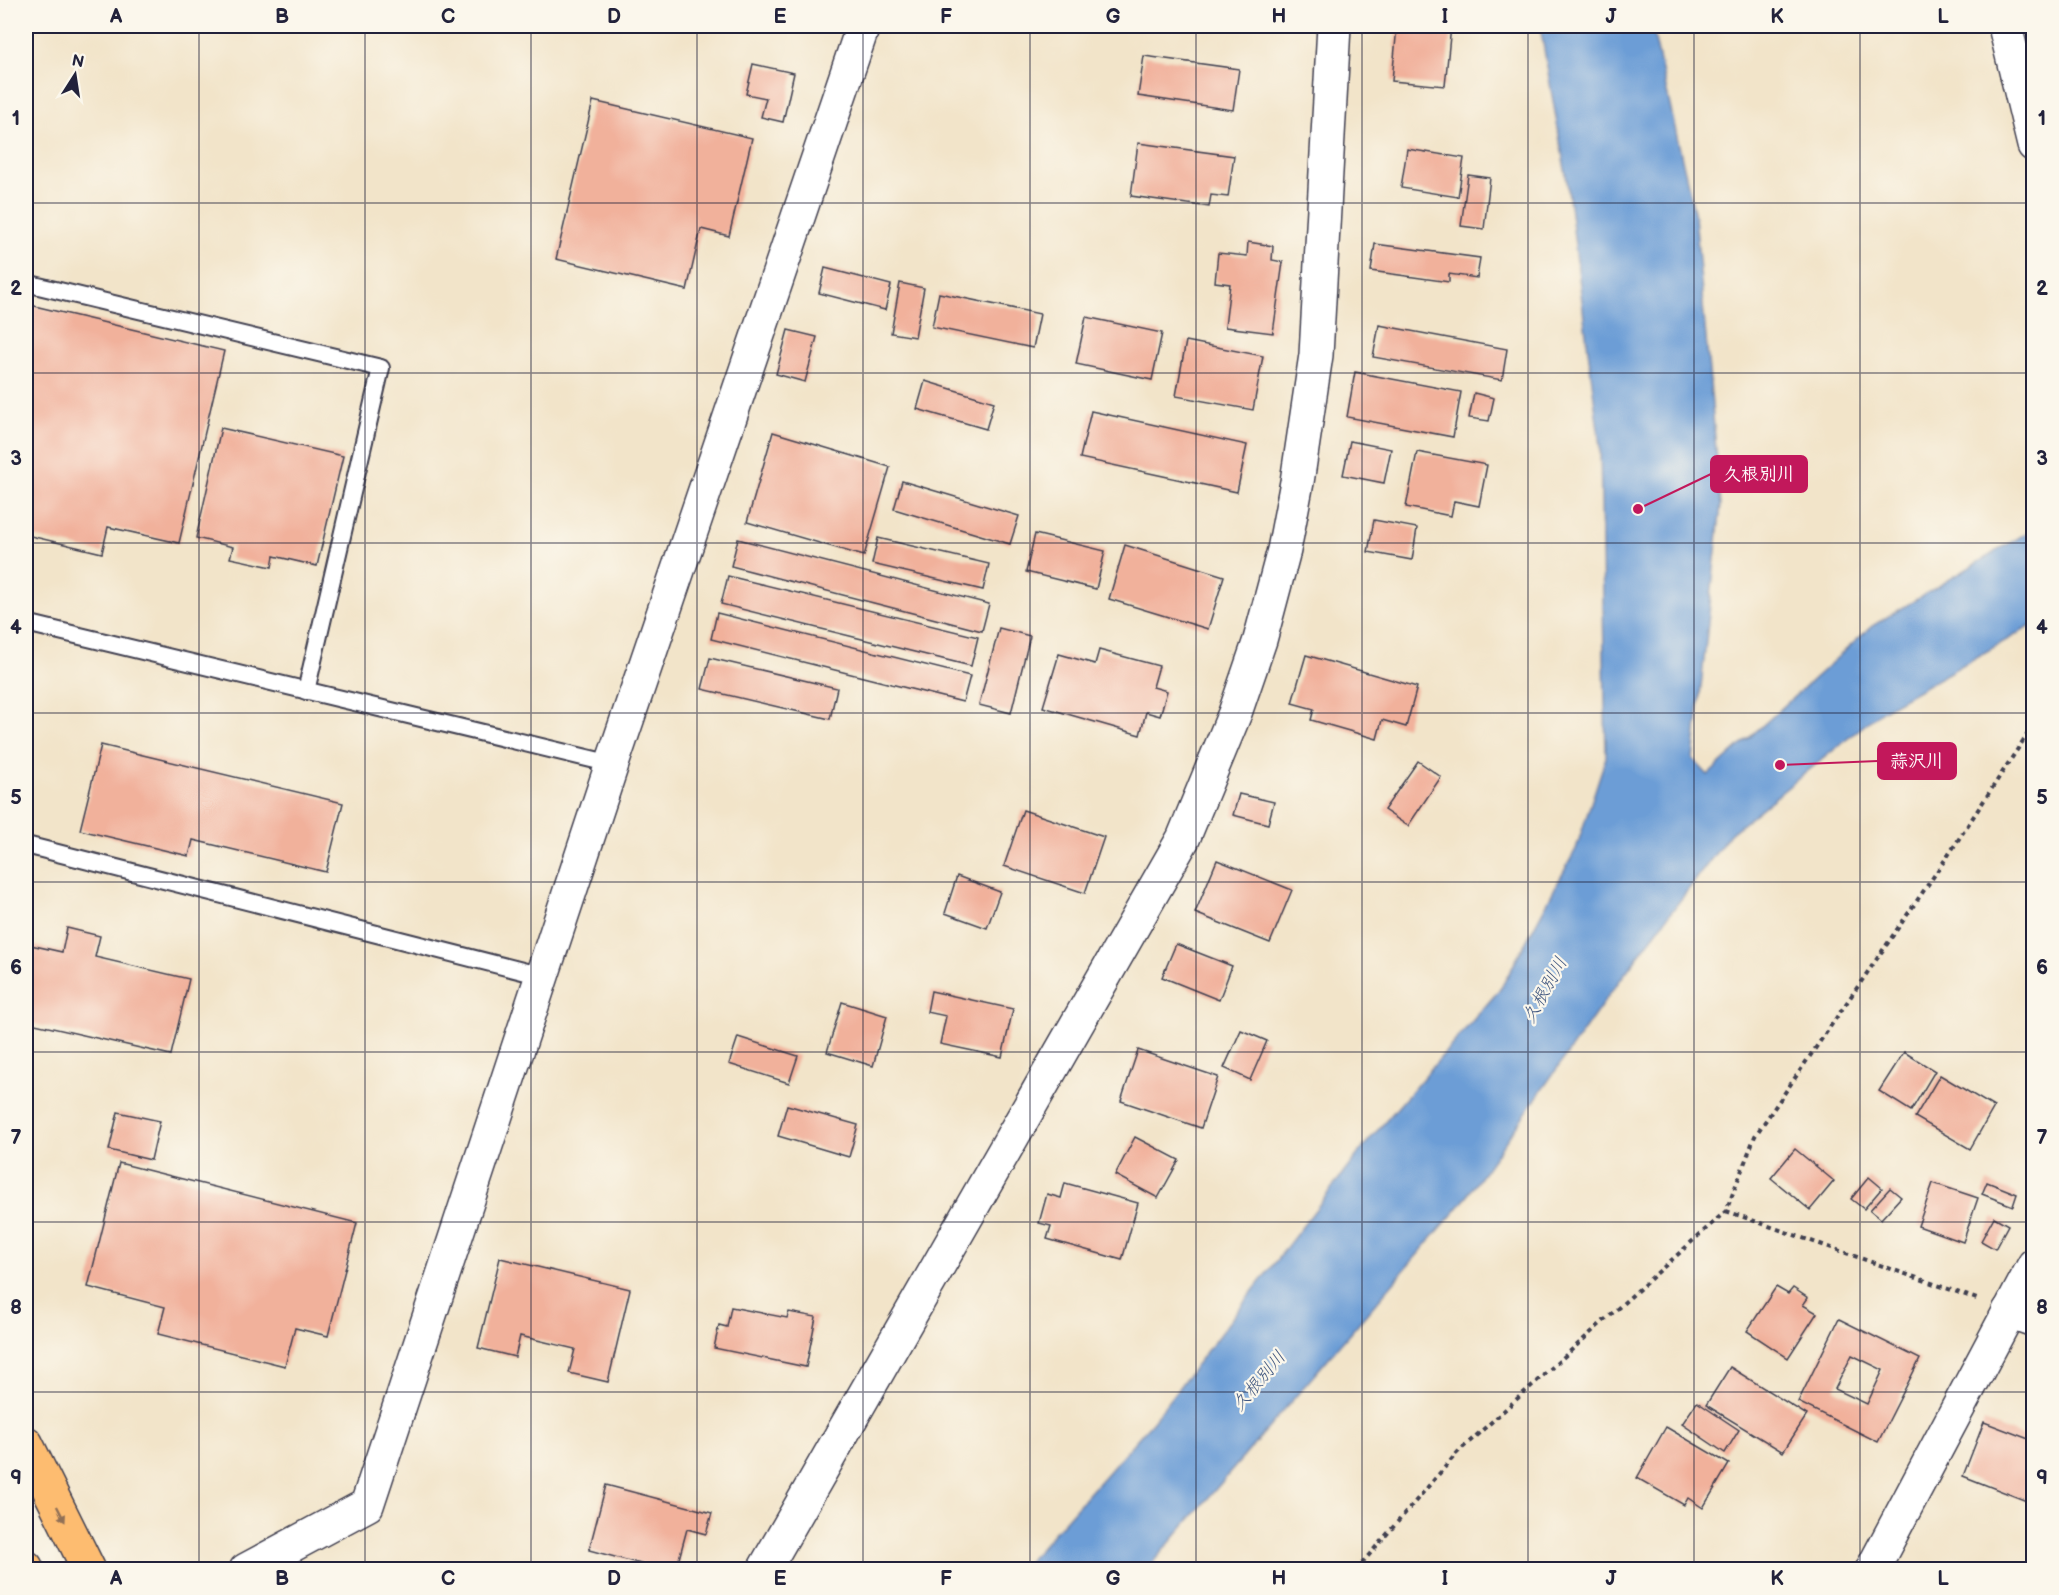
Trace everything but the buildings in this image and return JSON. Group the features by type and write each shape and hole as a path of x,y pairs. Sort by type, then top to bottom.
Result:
{"highway":[{"path":"26,1443 40,1484 89,1569"}],"street":[{"path":"246,1569 367,1505 612,764 863,26"},
{"path":"764,1569 1184,839 1235,713 1260,640 1284,550 1297,482 1316,355 1334,26"},
{"path":"2005,26 2034,145"},
{"path":"1872,1569 2021,1315 2034,1265"}],"lane":[{"path":"26,283 381,368 306,691"},
{"path":"26,623 612,764"},
{"path":"26,845 542,976"}],"path":[{"path":"1356,1569 1458,1452 1726,1211 1755,1136 1949,854 2034,724"},
{"path":"1726,1211 2021,1315"}],"water":[{"path":"1540,26 1652,26 1695,216 1721,505 1693,759 1708,775 1872,626 2033,529 2033,625 1883,710 1730,834 1611,992 1462,1203 1147,1569 1022,1569 1153,1421 1365,1145 1501,988 1576,849 1606,757 1600,446 1567,181"}],"place":[{"name":"久根別川","path":"1638,509"},
{"name":"蒜沢川","path":"1780,765"}]}
